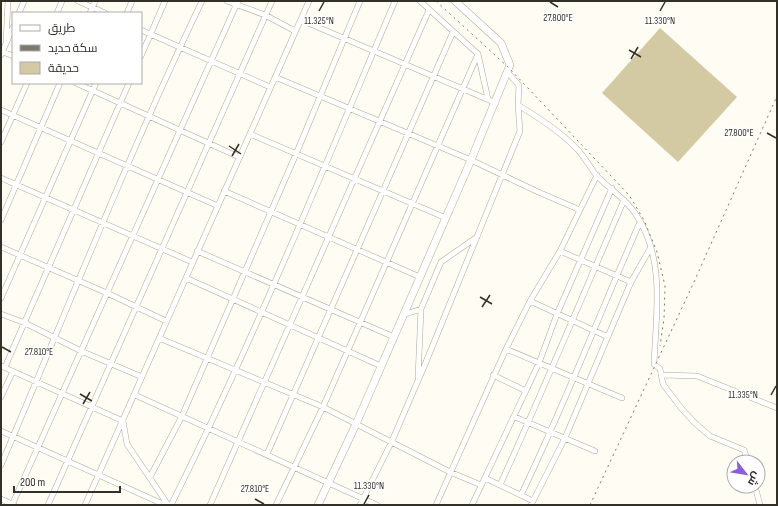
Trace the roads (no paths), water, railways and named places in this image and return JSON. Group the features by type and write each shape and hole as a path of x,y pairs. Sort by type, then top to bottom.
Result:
{"main road":[{"path":"318,505 356,424 446,218 496,103 510,65 501,43 455,1"}],"street":[{"path":"6,43 8,1"},
{"path":"19,12 24,1"},
{"path":"57,12 62,1"},
{"path":"78,1 91,10 96,1"},
{"path":"127,12 132,1"},
{"path":"142,54 165,1"},
{"path":"1,465 103,223 202,1"},
{"path":"227,1 237,3 265,15 295,31"},
{"path":"48,505 272,1"},
{"path":"85,505 309,1"},
{"path":"150,477 182,416 321,96 360,1"},
{"path":"123,421 127,444 170,505 209,428 236,370 350,109 395,1"},
{"path":"420,1 428,10 478,54 488,99"},
{"path":"1,499 13,505 237,3"},
{"path":"210,505 266,383 302,297 428,10"},
{"path":"301,20 496,103"},
{"path":"12,29 1,52 12,56"},
{"path":"142,31 210,62 270,87"},
{"path":"267,454 384,192 408,133 453,32"},
{"path":"276,505 323,407 478,54"},
{"path":"360,505 392,441 418,381 520,131 518,105 519,85 508,72"},
{"path":"275,77 471,160 580,210"},
{"path":"1,142 27,84"},
{"path":"1,220 60,84"},
{"path":"78,84 239,157"},
{"path":"1,298 96,84"},
{"path":"123,421 3,366 25,323 129,84"},
{"path":"518,105 550,125 573,145 597,175 624,200 640,222 647,235 658,286 654,364 660,369 663,375 663,384 694,423 710,436 744,450 745,454"},
{"path":"1,110 218,206"},
{"path":"250,134 446,218"},
{"path":"436,505 493,375 530,301 560,251 597,175"},
{"path":"1,178 192,262"},
{"path":"472,505 539,363 557,314 612,188"},
{"path":"224,191 420,277"},
{"path":"500,486 553,369 571,321 624,200"},
{"path":"521,495 575,378 593,331 640,222"},
{"path":"418,381 421,309 441,262 478,236"},
{"path":"1,247 136,306 166,321"},
{"path":"485,478 521,495 532,503 565,438 631,282 650,247"},
{"path":"197,251 394,337"},
{"path":"560,251 631,282"},
{"path":"186,278 381,366"},
{"path":"530,301 608,337"},
{"path":"404,314 421,309"},
{"path":"1,314 25,323 81,351 142,377"},
{"path":"159,338 323,407 450,472 482,485"},
{"path":"506,349 622,398"},
{"path":"1,397 13,371"},
{"path":"493,375 526,391"},
{"path":"663,375 697,376 777,408"},
{"path":"135,395 377,505"},
{"path":"514,417 595,451"},
{"path":"1,432 164,505"},
{"path":"757,494 760,505"}],"railway":[{"path":"436,1 509,68 629,195 644,220 657,252 665,286 664,319 660,346"},
{"path":"590,505 694,282 777,96"}]}
